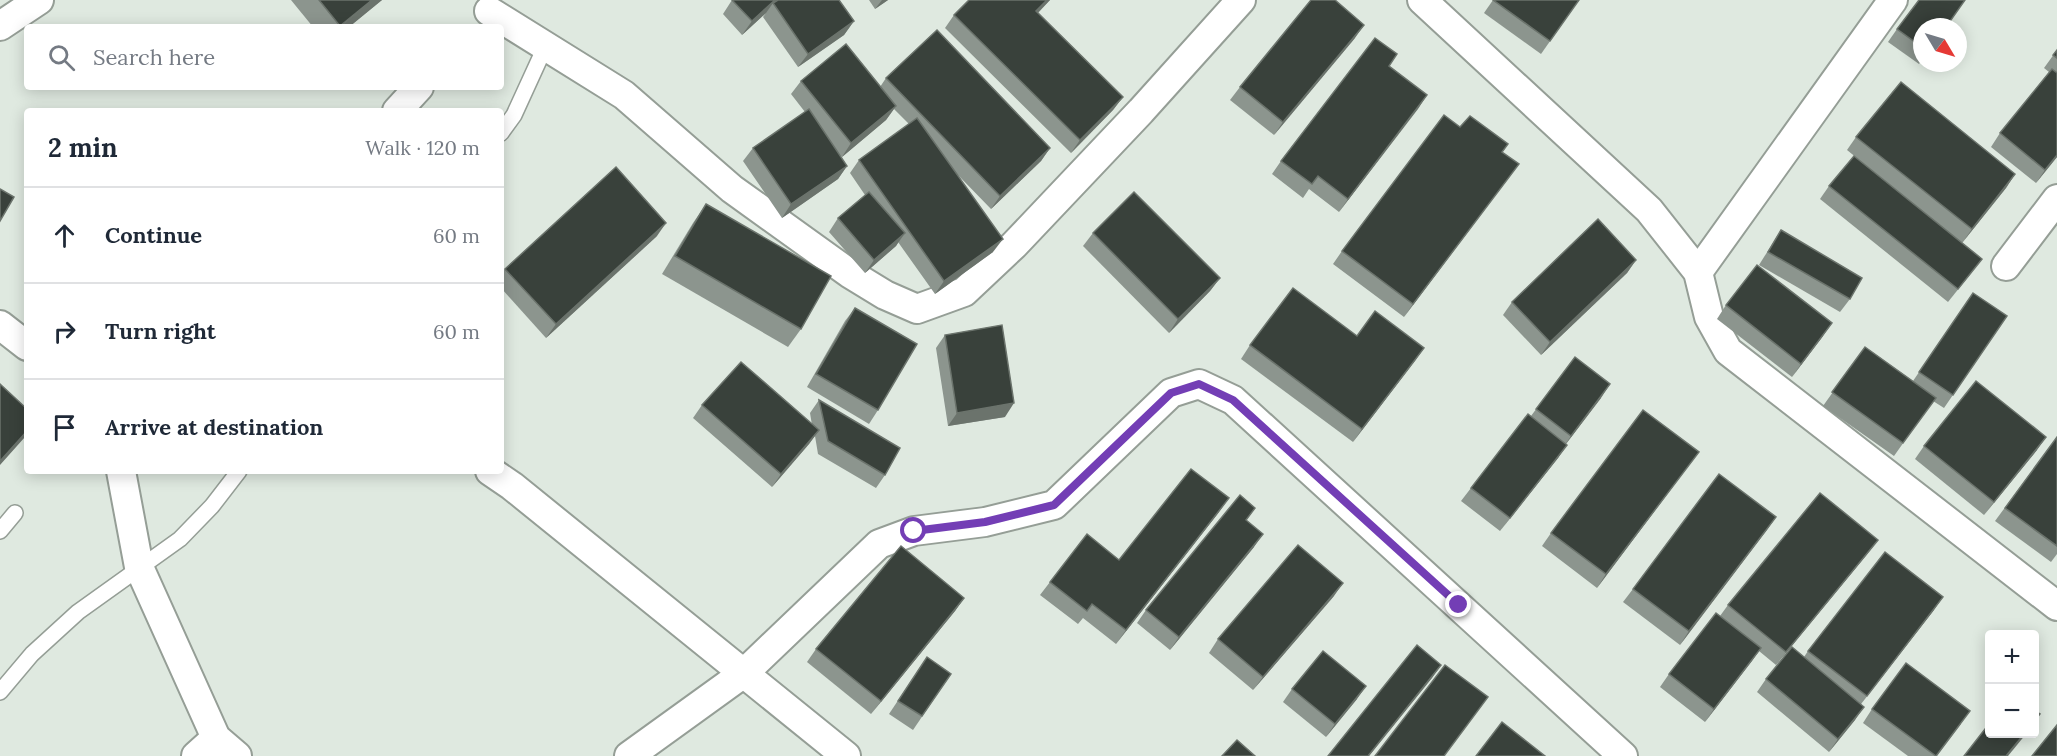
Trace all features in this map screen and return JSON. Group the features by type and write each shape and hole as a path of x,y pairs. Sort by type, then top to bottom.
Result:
{"street":[{"path":"0,26 39,0"},
{"path":"488,13 546,45 624,95 732,189 849,273 885,295 917,309 964,292 1014,245 1141,111 1240,0"},
{"path":"1422,0 1649,210 1698,272 1709,317 1728,351 2057,606"},
{"path":"1698,272 1893,0"},
{"path":"400,108 416,90"},
{"path":"2006,266 2057,199"},
{"path":"0,324 24,344"},
{"path":"629,756 744,673 879,544 914,531 985,522 1054,505 1171,393 1199,384 1233,400 1623,756"},
{"path":"122,474 139,567 216,750"},
{"path":"494,474 522,493 846,756"}],"lane":[{"path":"504,129 514,115 546,45"},
{"path":"0,692 32,654 78,612 180,539 212,506 236,474"},
{"path":"0,531 15,513"}],"building":[{"path":"319,0 372,0 342,24 338,24"},
{"path":"732,0 775,0 752,21"},
{"path":"778,0 839,0 854,21 808,54 773,3"},
{"path":"969,0 1047,0 1036,11 1123,97 1080,140 954,15"},
{"path":"1311,0 1335,0 1364,25 1283,122 1240,87"},
{"path":"1493,0 1579,0 1550,41"},
{"path":"1919,0 1965,0 1952,18 1913,18 1913,41 1897,29"},
{"path":"937,30 1050,148 1000,196 886,78"},
{"path":"1375,38 1397,54 1389,66 1427,95 1348,199 1318,176 1312,184 1281,161"},
{"path":"846,44 896,106 851,143 801,81"},
{"path":"2052,69 2057,73 2057,155 2045,170 2000,133"},
{"path":"1901,82 2015,174 1972,229 1856,137"},
{"path":"809,109 847,166 791,204 753,148"},
{"path":"1444,115 1460,127 1470,116 1508,144 1502,152 1519,164 1413,304 1342,251"},
{"path":"917,118 1003,239 944,281 859,160"},
{"path":"1854,156 1982,259 1958,289 1829,186"},
{"path":"616,167 666,223 556,324 505,269"},
{"path":"0,189 14,197 0,221"},
{"path":"869,192 905,233 874,260 838,218"},
{"path":"1134,192 1220,278 1178,319 1093,233"},
{"path":"706,204 831,276 801,329 675,256"},
{"path":"1598,219 1636,260 1550,342 1512,302"},
{"path":"1781,230 1862,278 1850,299 1768,252"},
{"path":"1757,265 1832,323 1801,364 1726,305"},
{"path":"1293,288 1357,336 1375,311 1424,348 1362,429 1250,345"},
{"path":"1973,293 2007,316 1953,395 1919,372"},
{"path":"855,308 917,344 878,410 816,374"},
{"path":"1002,325 1014,403 957,413 945,335"},
{"path":"1865,347 1936,398 1903,443 1832,392"},
{"path":"1575,357 1610,384 1571,436 1536,409"},
{"path":"741,362 819,430 781,474 702,405"},
{"path":"1976,381 2046,437 1994,502 1924,446"},
{"path":"0,384 24,406 24,434 0,461"},
{"path":"819,400 900,448 885,475 828,441"},
{"path":"1643,410 1699,452 1606,574 1551,533"},
{"path":"1528,414 1567,445 1510,518 1471,488"},
{"path":"2057,437 2057,546 2005,508"},
{"path":"1191,469 1229,498 1126,630 1092,604 1087,611 1050,582 1087,534 1119,560"},
{"path":"1719,474 1776,517 1689,631 1633,589"},
{"path":"1820,493 1878,540 1786,652 1728,605"},
{"path":"1240,495 1255,508 1246,520 1263,534 1179,637 1146,610"},
{"path":"1298,545 1343,583 1263,677 1218,639"},
{"path":"901,546 964,598 881,701 816,649"},
{"path":"1885,552 1943,597 1867,696 1808,651"},
{"path":"1716,613 1761,648 1714,709 1669,674"},
{"path":"1417,645 1441,665 1368,756 1328,756"},
{"path":"1792,647 1864,707 1838,739 1766,679"},
{"path":"1323,651 1366,686 1335,724 1292,689"},
{"path":"927,657 951,674 922,716 898,701"},
{"path":"1906,663 1970,711 1936,756 1872,709"},
{"path":"1445,665 1488,697 1444,756 1375,756"},
{"path":"1502,722 1545,756 1476,756"},
{"path":"2057,725 2057,756 2032,756"},
{"path":"1985,729 1985,738 2021,738 2006,756 1964,756"},
{"path":"1237,740 1255,756 1222,756"}],"route":[{"path":"914,531 985,522 1054,505 1171,393 1199,384 1233,400 1459,605"}]}
